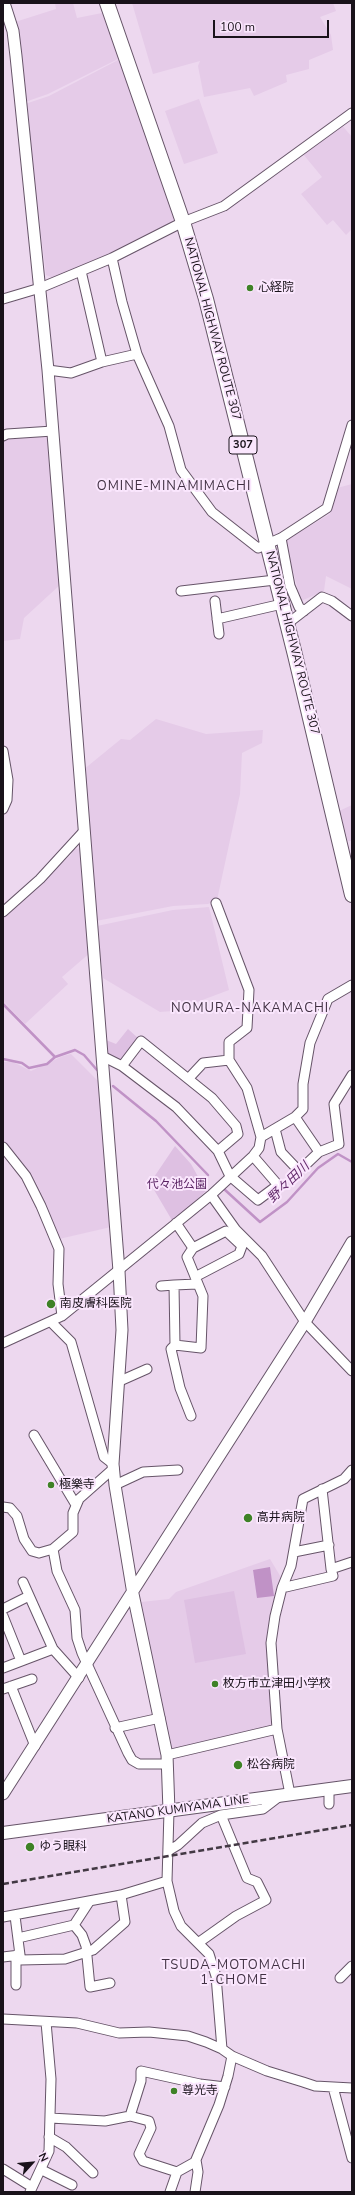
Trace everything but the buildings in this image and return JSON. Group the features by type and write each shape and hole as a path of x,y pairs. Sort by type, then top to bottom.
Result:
{"highway":[{"name":"NATIONAL HIGHWAY ROUTE 307","path":"107,3 183,222 206,299 268,544 275,580 287,624 352,895"}],"main road":[{"name":"KATANO KUMIYAMA LINE","path":"3,1833 352,1786"}],"street":[{"path":"4,3 13,31 16,56 48,370 119,1271 122,1330 114,1466 115,1485 133,1594 160,1718 167,1760 169,1811 167,1882 174,1911 181,1926 209,1954 216,1976 222,2049"},
{"path":"3,299 40,288 112,258 183,222 224,206 351,115"},
{"path":"112,258 122,302 137,354 169,426 181,470 212,512 258,548 281,538 327,508 352,425"},
{"path":"81,271 102,362"},
{"path":"48,370 71,372 102,362 137,354"},
{"path":"3,436 7,434 53,431"},
{"path":"281,538 290,586 299,607 304,611"},
{"path":"181,591 275,580"},
{"path":"287,624 322,597 332,601 352,616"},
{"path":"215,601 219,634"},
{"path":"217,619 282,604"},
{"path":"3,751 8,780 7,800 3,809"},
{"path":"3,910 40,879 84,831"},
{"path":"3,1343 62,1316 211,1195 253,1156 259,1148 261,1137 247,1088 229,1060 229,1042 247,1028 249,990 216,903"},
{"path":"261,1137 295,1117 303,1109 303,1084 310,1043 328,1000 352,985"},
{"path":"122,1066 142,1041 212,1098 236,1126 238,1134 218,1151"},
{"path":"102,1056 122,1066 176,1107 218,1151 230,1176 258,1200 278,1185 253,1156"},
{"path":"189,1078 203,1063 229,1060"},
{"path":"275,1130 282,1152 298,1171 319,1152 339,1144 334,1104 352,1075"},
{"path":"295,1117 319,1152"},
{"path":"3,1147 26,1176 42,1206 59,1250 58,1284 62,1316"},
{"path":"211,1195 236,1230 262,1256 306,1322 352,1371"},
{"path":"176,1223 193,1248"},
{"path":"161,1286 174,1285 196,1280 240,1254 242,1246 226,1231 193,1248 187,1257 196,1280 204,1296 202,1348 175,1345"},
{"path":"3,1794 133,1594 306,1322 352,1242"},
{"path":"174,1285 175,1345 171,1349 176,1372 191,1416"},
{"path":"51,1322 71,1342 104,1457 114,1466"},
{"path":"120,1381 147,1369"},
{"path":"34,1435 76,1504"},
{"path":"3,1507 10,1508 18,1516 24,1539 32,1551 39,1553 52,1549 72,1532 73,1513 79,1499 114,1466"},
{"path":"115,1485 143,1472 178,1470"},
{"path":"168,1851 178,1845 202,1823 221,1815 263,1809 286,1795 277,1729 271,1643 275,1616 294,1552 303,1498 344,1479 352,1470"},
{"path":"286,1587 333,1576 322,1489"},
{"path":"294,1552 329,1545"},
{"path":"52,1549 57,1571 75,1610 77,1638 116,1728 132,1760 139,1764 167,1760 277,1729"},
{"path":"331,1569 352,1562"},
{"path":"23,1582 53,1649 79,1678"},
{"path":"3,1609 29,1596"},
{"path":"3,1616 6,1631 21,1661"},
{"path":"3,1668 53,1649"},
{"path":"32,1679 7,1688 34,1746"},
{"path":"116,1728 160,1718"},
{"path":"329,1804 330,1789"},
{"path":"198,1943 236,1916 266,1900 257,1882 247,1878 221,1815"},
{"path":"3,1918 121,1895 167,1882"},
{"path":"18,1955 20,1960 65,1960 92,1950 124,1922 121,1895"},
{"path":"18,1938 74,1925 89,1902"},
{"path":"15,1916 18,1938 16,1985"},
{"path":"74,1925 82,1935 86,1952 90,1987 110,1983"},
{"path":"3,1957 18,1955"},
{"path":"340,1978 352,1966"},
{"path":"3,2019 77,2023 120,2033 144,2032 188,2036 222,2049 232,2056 303,2082 316,2086 352,2088"},
{"path":"3,2169 31,2189 42,2170 49,2151 51,2079 46,2022"},
{"path":"195,2192 198,2172 196,2160 225,2087 232,2056"},
{"path":"130,2116 141,2081 141,2071 200,2084 225,2087"},
{"path":"334,2087 352,2158"},
{"path":"50,2118 105,2121 130,2116 149,2121 151,2128 139,2154 143,2161 177,2172"},
{"path":"49,2137 66,2147 93,2173"},
{"path":"170,2192 177,2172 196,2160"},
{"path":"42,2170 72,2185"}],"shaded area":[{"path":"55,3 73,3 77,18 102,13 120,58 48,94 25,102 15,22 56,9"},
{"path":"132,3 333,3 336,11 320,17 331,35 333,50 309,60 309,69 286,75 287,82 254,96 250,88 204,97 198,66 200,61 153,74"},
{"path":"120,59 174,216 172,223 122,248 53,278 46,275 25,104 49,96"},
{"path":"199,99 218,153 184,164 165,111"},
{"path":"340,123 352,137 352,229 346,235 333,220 327,225 301,194 322,177 303,154"},
{"path":"50,435 61,584 24,618 20,639 3,641 3,438"},
{"path":"352,484 352,589 326,576 324,591 301,601 285,541 330,514 337,488"},
{"path":"156,719 206,734 263,730 262,743 242,753 240,794 217,900 208,904 173,906 96,921 83,770 121,739 130,740"},
{"path":"352,805 352,841 348,841 339,811"},
{"path":"81,848 91,952 62,977 68,984 25,1024 3,1001 3,919 6,914 71,855 73,849"},
{"path":"209,907 229,990 173,1011 160,1012 103,978 97,926 173,910"},
{"path":"71,1054 99,1082 111,1227 59,1239 23,1164 3,1143 3,1062 13,1062 31,1071 63,1056"},
{"name":"枚方市立津田小学校","path":"270,1559 282,1579 272,1615 275,1726 172,1752 141,1602 169,1599 176,1592"},
{"path":"270,1567 274,1596 257,1598 253,1570"}],"green space":[{"path":"128,1029 139,1039 121,1061 105,1054 106,1040 116,1044"},
{"name":"代々池公園","path":"175,1146 191,1164 206,1191 173,1222 150,1183"},
{"path":"234,1591 246,1654 195,1663 184,1600"}],"waterway":[{"name":"野々田川","path":"3,1004 55,1057"},
{"name":"野々田川","path":"3,1059 22,1063 29,1068 47,1064 55,1057 75,1050 84,1055 97,1070"},
{"name":"野々田川","path":"113,1086 156,1121 208,1175"},
{"name":"野々田川","path":"224,1189 260,1222 287,1202 318,1168 338,1154 352,1162"}],"railway":[{"path":"3,1884 352,1825"}],"place":[{"name":"心経院","path":"250,288"},
{"name":"南皮膚科医院","path":"51,1304"},
{"name":"極樂寺","path":"51,1485"},
{"name":"高井病院","path":"248,1518"},
{"name":"枚方市立津田小学校","path":"215,1684"},
{"name":"松谷病院","path":"238,1765"},
{"name":"ゆう眼科","path":"30,1847"},
{"name":"尊光寺","path":"174,2091"}],"district":[{"name":"OMINE-MINAMIMACHI","path":"174,487"},
{"name":"NOMURA-NAKAMACHI","path":"250,1009"},
{"name":"TSUDA-MOTOMACHI 1-CHOME","path":"234,1974"}]}
